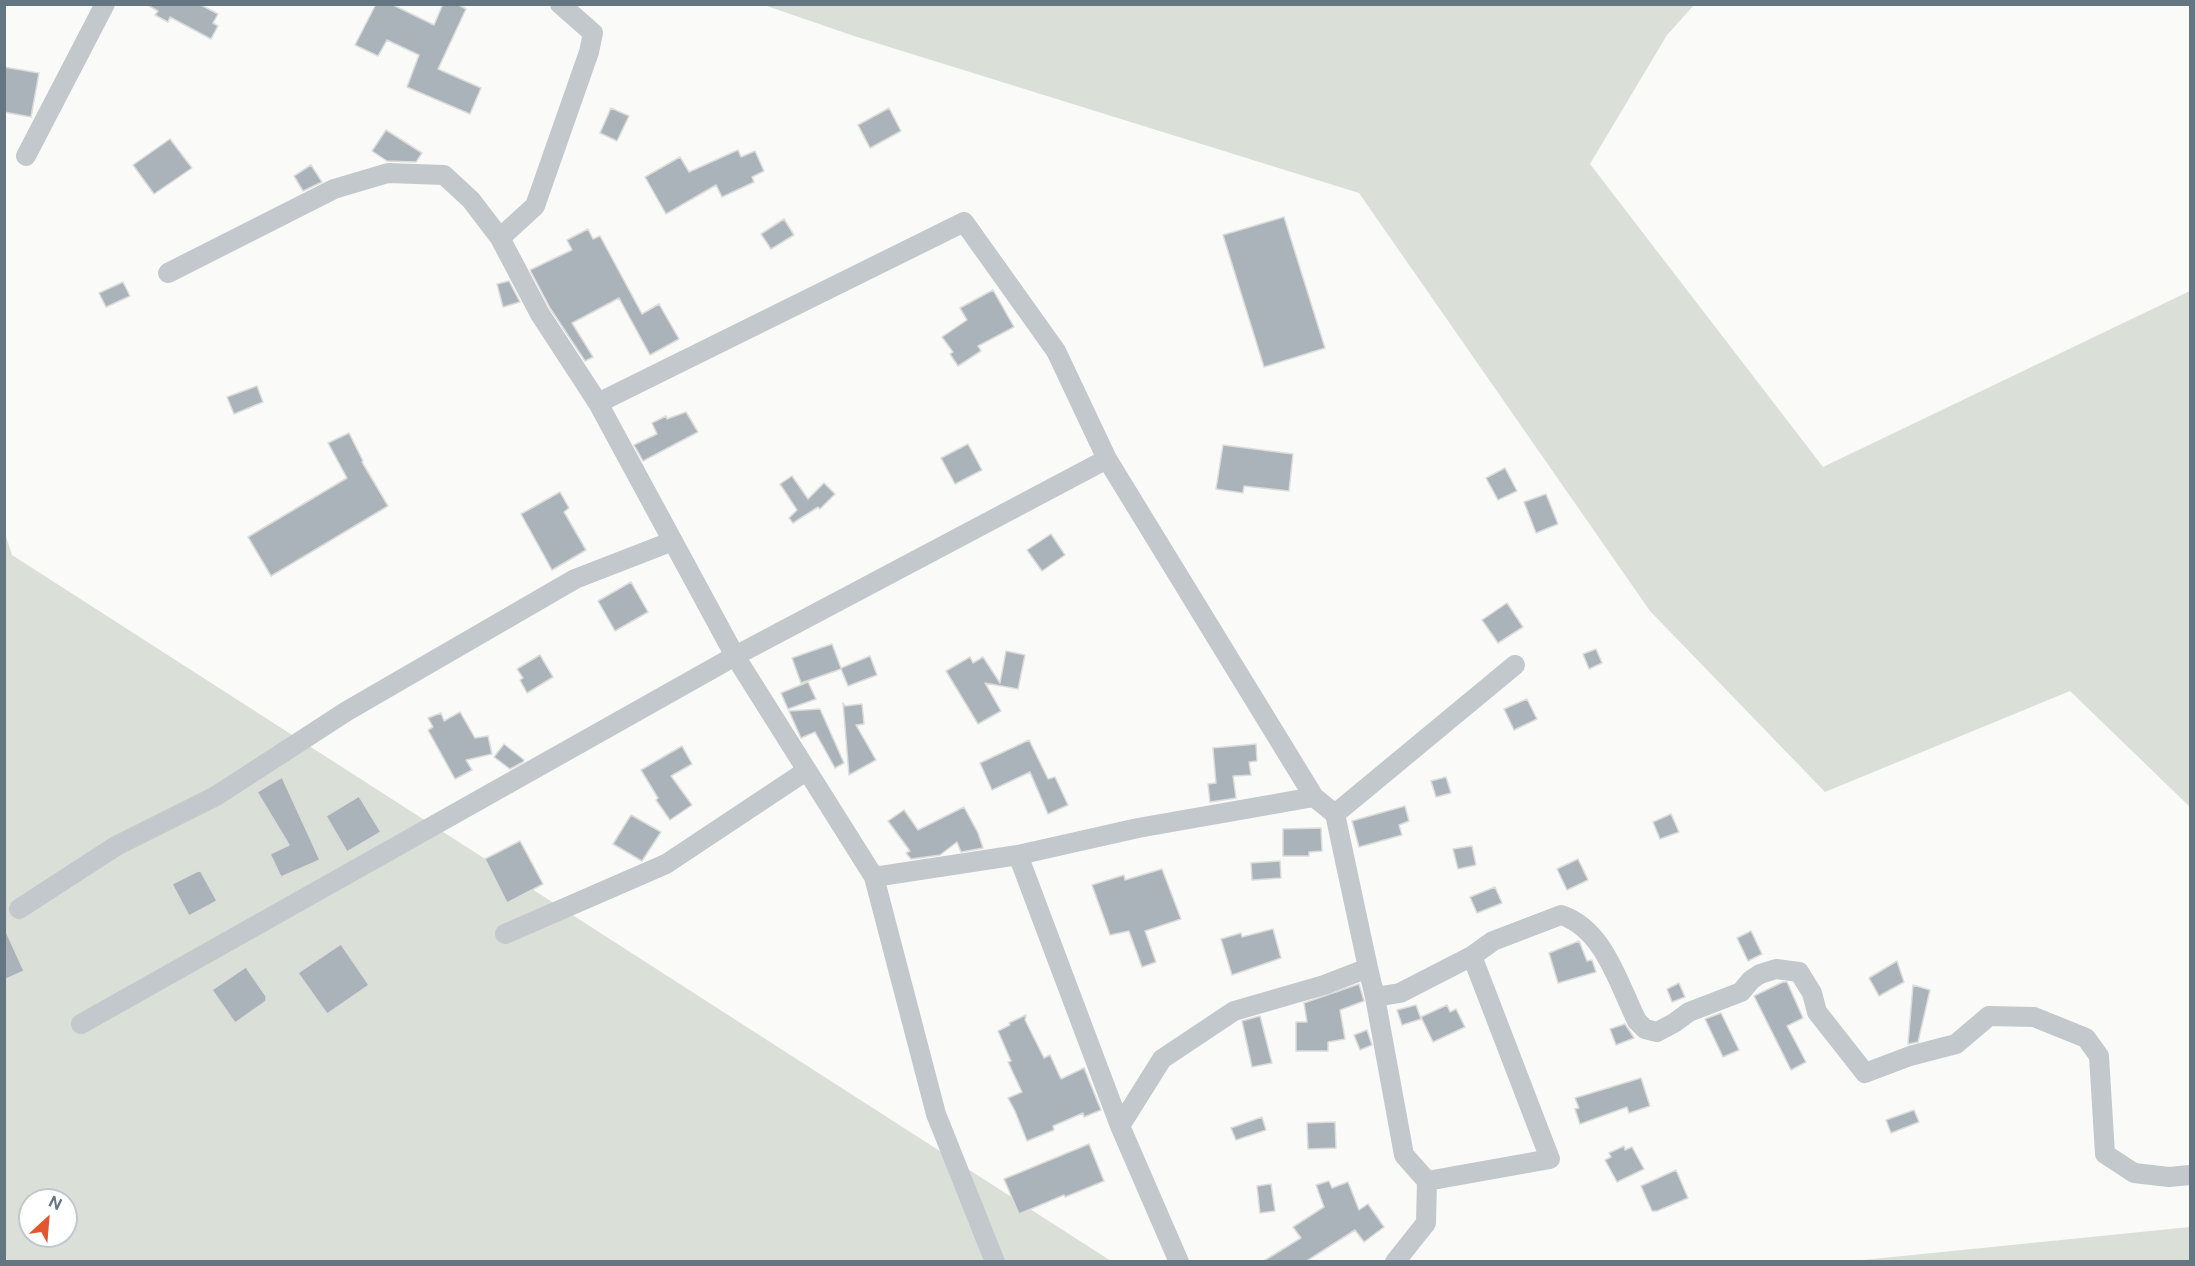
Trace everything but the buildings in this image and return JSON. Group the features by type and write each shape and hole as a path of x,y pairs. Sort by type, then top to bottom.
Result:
{"street":[{"path":"26,156 105,4"},
{"path":"500,238 535,206 589,52 593,33 560,4"},
{"path":"168,273 334,189 388,173 444,175 471,200 500,238 540,314 598,403 735,656 874,877 936,1114 995,1262"},
{"path":"598,403 964,222 1056,351 1107,459 1314,797 1335,814 1375,998 1404,1155 1427,1181 1426,1223 1395,1262"},
{"path":"81,1024 735,656 1107,459"},
{"path":"19,909 117,846 216,796 347,711 575,579 673,541"},
{"path":"1335,814 1515,665"},
{"path":"505,934 666,864 806,771"},
{"path":"874,877 1018,855 1138,828 1314,797"},
{"path":"1018,855 1120,1126 1179,1262"},
{"path":"1375,998 1400,993 1472,957 1493,941 1542,920 1561,915 1576,920 1597,942 1637,1021 1645,1029 1657,1032 1689,1012 1741,992 1751,980 1760,974 1776,969 1799,972 1812,993 1817,1012 1864,1073 1910,1056 1956,1044 1989,1016 2034,1017 2086,1038 2099,1056 2104,1154 2134,1173 2169,1177 2190,1175"},
{"path":"1427,1181 1550,1159 1472,957"},
{"path":"1120,1126 1162,1059 1234,1011 1324,985 1368,968"}],"shaded area":[{"path":"764,5 1694,5 1667,35 1590,164 1823,467 2190,291 2190,807 2070,691 1825,792 1650,611 1359,193 854,36"},
{"path":"4,530 12,555 1111,1261 5,1261"},
{"path":"2190,1227 2190,1261 1853,1261"}]}
